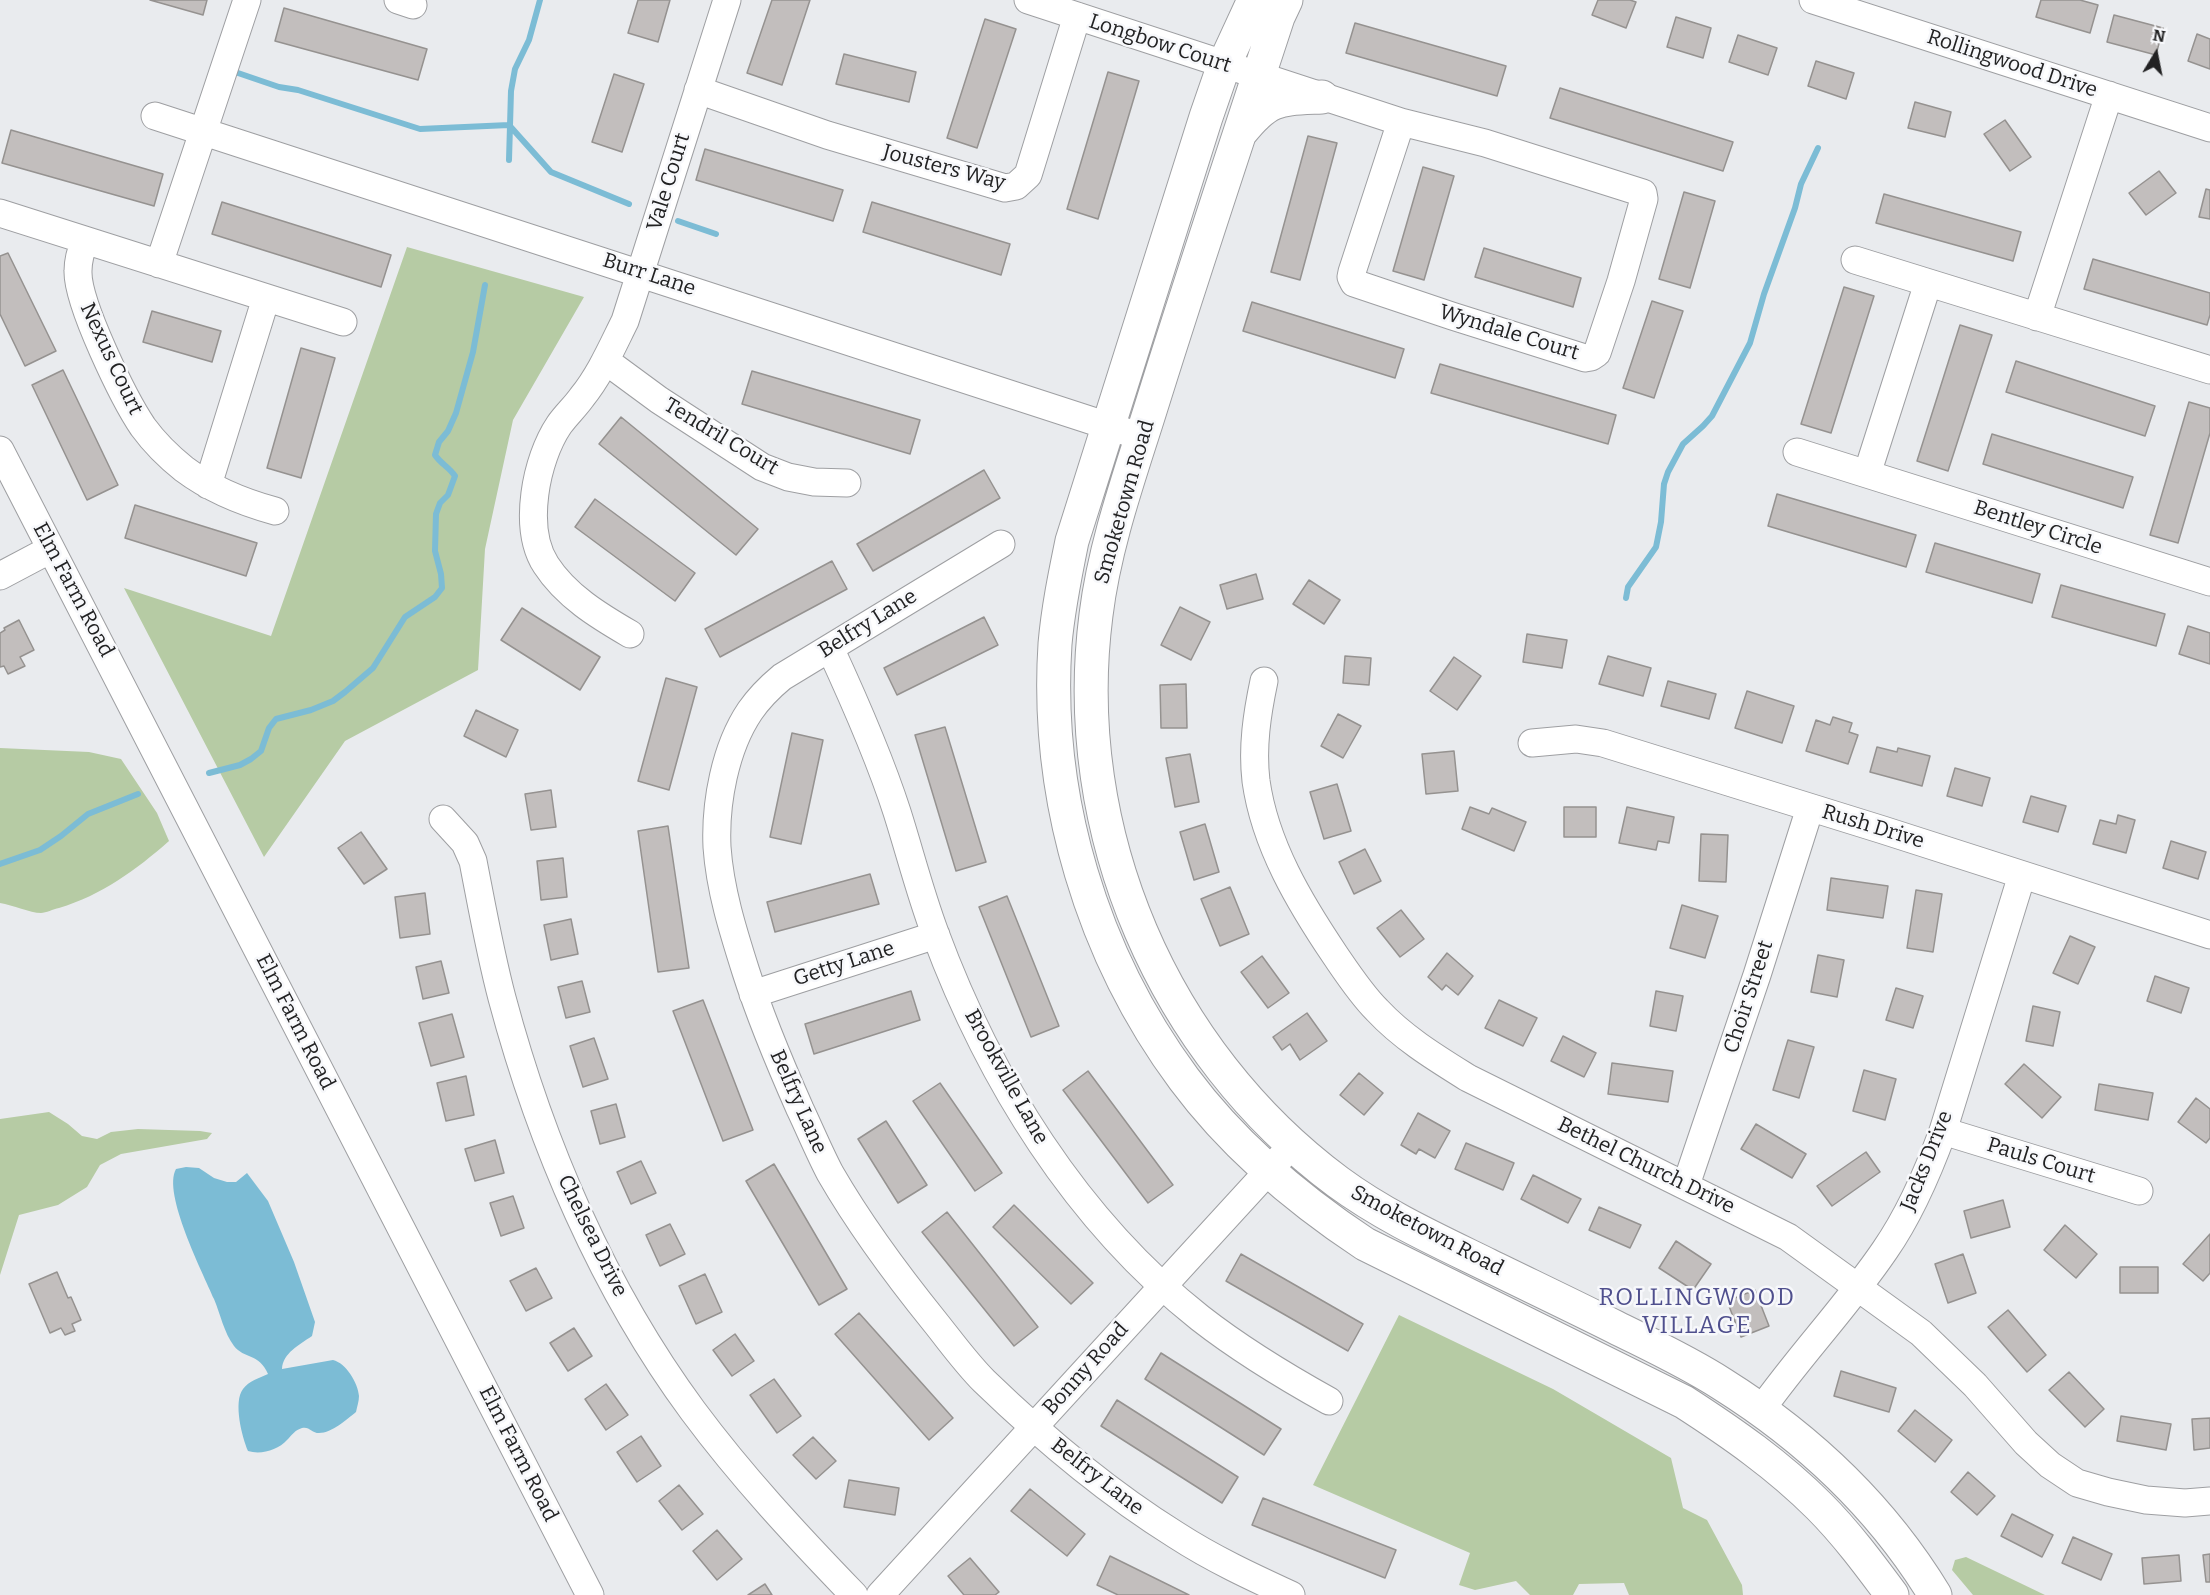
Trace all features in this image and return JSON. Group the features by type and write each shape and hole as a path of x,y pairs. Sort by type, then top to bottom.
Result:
{"main road":[{"name":"Smoketown Road","path":"1254,0 1224,65 1107,425 1072,541 1061,592 1056,634 1054,699 1058,757 1067,813 1089,902 1113,959 1164,1052 1216,1118 1268,1170 1321,1215 1365,1244 1684,1402 1729,1431 1780,1470 1819,1506 1855,1547 1892,1595"},
{"name":"Smoketown Road","path":"1286,0 1258,76 1109,542 1095,621 1091,682 1092,736 1098,788 1106,832 1145,942 1189,1022 1222,1067 1258,1110 1335,1180 1367,1202 1427,1235 1678,1358 1761,1410 1838,1472 1890,1530 1935,1595"},
{"path":"1240,133 1258,111 1275,101 1322,97"}],"street":[{"path":"159,264 248,0"},
{"name":"Vale Court","path":"630,634 602,618 575,597 544,563 534,523 534,497 539,470 558,426 582,397 606,361 625,321 674,160 727,0"},
{"name":"Longbow Court","path":"1028,0 1258,76"},
{"name":"Rollingwood Drive","path":"1813,0 2210,128"},
{"name":"Jousters Way","path":"698,90 827,135 957,175 1005,188 1016,186 1028,175 1077,16"},
{"name":"Wyndale Court","path":"1258,76 1401,122 1485,143 1643,193 1644,199 1621,281 1597,353 1591,357 1585,357 1354,283 1351,277 1352,272 1401,122"},
{"path":"2037,317 2109,95"},
{"name":"Burr Lane","path":"155,116 1142,437"},
{"path":"0,213 343,322"},
{"name":"Nexus Court","path":"85,240 77,270 79,289 99,341 144,428 164,452 208,485 244,503 275,511"},
{"path":"1855,260 2210,370"},
{"path":"1867,474 1929,283"},
{"path":"208,485 266,298"},
{"name":"Tendril Court","path":"606,361 659,400 762,466 788,477 814,482 848,483"},
{"name":"Elm Farm Road","path":"0,450 590,1595"},
{"name":"Bentley Circle","path":"1797,452 2210,582"},
{"name":"Belfry Lane","path":"1001,544 782,677 766,691 750,712 737,734 720,801 717,843 720,878 729,917 753,994 783,1070 830,1172 911,1292 968,1363 982,1379 1034,1426 1116,1495 1177,1536 1231,1567 1291,1595"},
{"path":"0,576 51,549"},
{"name":"Brookville Lane","path":"830,648 870,739 897,811 936,935 992,1060 1021,1113 1054,1162 1091,1210 1162,1285 1198,1317 1243,1350 1329,1401"},
{"name":"Bethel Church Drive","path":"1264,681 1256,720 1255,747 1256,781 1264,820 1296,891 1317,929 1376,1009 1400,1031 1433,1057 1468,1078 1788,1237 1921,1333 1975,1385 2025,1443 2050,1465 2078,1483 2146,1500 2185,1503 2210,1501"},
{"name":"Rush Drive","path":"1532,743 1576,740 1603,743 2210,935"},
{"name":"Choir Street","path":"1686,1185 1757,975 1810,808"},
{"name":"Chelsea Drive","path":"443,819 465,843 473,861 501,997 523,1071 549,1143 590,1238 616,1289 652,1351 712,1436 786,1523 854,1595"},
{"name":"Jacks Drive","path":"1761,1410 1886,1250 1909,1210 1932,1161 2022,875"},
{"name":"Getty Lane","path":"753,994 936,935"},
{"name":"Pauls Court","path":"1942,1131 2139,1191"},
{"name":"Bonny Road","path":"880,1595 1293,1144"}],"green space":[{"path":"407,247 584,297 513,420 485,549 478,670 345,741 264,857 124,588 271,636"},
{"path":"0,748 89,752 121,759 157,813 169,841 118,880 75,903 41,913 0,903"},
{"path":"49,1112 82,1136 97,1139 111,1132 138,1129 212,1133 207,1139 121,1154 100,1165 87,1187 58,1205 19,1215 0,1275 0,1119"},
{"path":"1399,1315 1553,1389 1671,1458 1683,1508 1707,1520 1742,1585 1743,1595 1629,1595 1624,1583 1579,1584 1573,1595 1530,1595 1516,1581 1475,1590 1459,1585 1470,1553 1313,1485"},
{"path":"1966,1557 2045,1595 1973,1595 1952,1570 1955,1560"}],"water":[{"path":"199,1168 214,1178 227,1182 236,1182 247,1173 268,1201 294,1262 315,1322 312,1336 285,1358 282,1369 333,1360 347,1369 358,1391 356,1412 334,1428 319,1433 302,1428 295,1431 283,1444 274,1449 264,1452 248,1451 240,1420 240,1395 248,1384 268,1374 256,1359 242,1353 234,1346 193,1253 174,1196 173,1180 176,1169"}],"building":[{"path":"150,0 207,0 203,15"},
{"path":"638,0 670,0 658,42 628,33"},
{"path":"772,0 810,0 782,85 747,73"},
{"path":"1598,0 1636,2 1626,28 1592,15"},
{"path":"2041,0 2080,0 2098,5 2090,33 2036,17"},
{"path":"284,8 427,49 418,80 275,41"},
{"path":"2114,15 2163,28 2156,55 2107,42"},
{"path":"1676,17 1711,28 1703,58 1667,47"},
{"path":"985,19 1016,29 977,148 947,138"},
{"path":"1355,23 1506,66 1497,96 1346,53"},
{"path":"2197,34 2210,39 2210,69 2188,61"},
{"path":"1738,35 1777,48 1768,75 1729,62"},
{"path":"844,54 916,72 909,102 836,84"},
{"path":"1816,61 1854,73 1846,99 1808,86"},
{"path":"1108,72 1139,81 1098,219 1067,209"},
{"path":"614,74 644,84 622,152 592,142"},
{"path":"1560,88 1733,142 1723,171 1550,118"},
{"path":"1915,102 1951,112 1945,137 1908,128"},
{"path":"2005,120 2031,157 2010,171 1984,134"},
{"path":"11,130 163,174 154,206 2,163"},
{"path":"1308,136 1337,143 1300,280 1271,272"},
{"path":"705,149 843,190 833,221 696,180"},
{"path":"1423,167 1454,176 1424,280 1393,271"},
{"path":"2159,171 2176,193 2146,215 2129,193"},
{"path":"2206,189 2210,190 2210,219 2199,217"},
{"path":"1684,192 1715,201 1690,288 1659,279"},
{"path":"1884,194 2021,232 2013,261 1876,223"},
{"path":"222,202 391,255 381,287 212,234"},
{"path":"872,202 1010,244 1001,275 863,232"},
{"path":"1484,248 1581,278 1573,307 1475,277"},
{"path":"8,253 56,351 25,366 0,314 0,256"},
{"path":"2093,259 2210,293 2210,315 2207,325 2084,289"},
{"path":"1844,287 1874,296 1831,433 1801,424"},
{"path":"1652,301 1683,311 1654,398 1623,388"},
{"path":"1252,302 1404,349 1395,378 1243,331"},
{"path":"152,311 221,331 212,362 143,342"},
{"path":"1960,325 1992,335 1948,471 1917,461"},
{"path":"301,348 335,358 301,478 267,468"},
{"path":"2016,361 2155,406 2145,436 2006,392"},
{"path":"1440,364 1616,415 1608,444 1431,393"},
{"path":"63,370 118,485 87,500 32,385"},
{"path":"752,371 920,420 910,454 742,404"},
{"path":"2189,402 2210,408 2210,433 2178,543 2150,535"},
{"path":"621,417 758,529 736,555 599,444"},
{"path":"1992,434 2133,477 2123,508 1983,464"},
{"path":"984,470 1000,498 873,571 857,544"},
{"path":"1777,494 1916,535 1906,567 1768,526"},
{"path":"595,499 695,573 675,601 575,527"},
{"path":"135,505 257,543 246,576 125,538"},
{"path":"1935,543 2040,574 2032,603 1926,572"},
{"path":"832,561 847,589 720,657 705,629"},
{"path":"1256,574 1263,599 1227,609 1220,585"},
{"path":"1309,580 1340,600 1324,624 1293,604"},
{"path":"2061,585 2165,614 2156,646 2052,617"},
{"path":"1180,607 1210,622 1191,660 1161,645"},
{"path":"522,608 600,657 580,690 501,640"},
{"path":"984,617 998,645 897,695 884,668"},
{"path":"19,620 34,650 20,657 25,666 8,674 4,666 0,667 0,633 5,630 4,628"},
{"path":"2188,626 2210,633 2210,664 2179,654"},
{"path":"1527,634 1567,640 1562,668 1523,662"},
{"path":"1345,656 1371,658 1369,685 1343,683"},
{"path":"1608,656 1651,668 1643,696 1599,684"},
{"path":"1454,657 1481,676 1457,710 1430,691"},
{"path":"666,678 697,687 669,790 638,781"},
{"path":"1668,681 1716,694 1709,719 1661,706"},
{"path":"1186,684 1187,728 1161,728 1160,685"},
{"path":"1747,691 1794,706 1782,743 1735,728"},
{"path":"476,710 518,730 506,757 464,736"},
{"path":"1338,714 1361,726 1343,758 1321,746"},
{"path":"1833,717 1852,723 1849,732 1858,735 1848,764 1806,751 1816,720 1830,725"},
{"path":"945,727 986,862 956,871 915,735"},
{"path":"792,733 823,740 801,844 770,837"},
{"path":"1877,747 1897,752 1898,748 1930,756 1922,786 1870,772"},
{"path":"1454,751 1458,791 1426,794 1422,754"},
{"path":"1190,754 1199,802 1175,807 1166,758"},
{"path":"1955,768 1990,778 1982,806 1947,796"},
{"path":"1337,784 1351,831 1324,839 1310,792"},
{"path":"551,790 556,827 531,830 525,794"},
{"path":"2031,796 2066,806 2058,832 2023,822"},
{"path":"1470,807 1489,814 1492,808 1526,822 1514,851 1462,829"},
{"path":"1564,807 1596,807 1596,837 1564,837"},
{"path":"1627,807 1674,817 1669,843 1658,841 1656,850 1619,843"},
{"path":"2118,815 2135,820 2126,853 2093,844 2100,820 2116,824"},
{"path":"1205,824 1219,872 1194,880 1180,832"},
{"path":"668,826 689,968 658,972 638,831"},
{"path":"361,832 387,869 364,884 338,848"},
{"path":"1701,834 1728,835 1726,882 1699,881"},
{"path":"2171,841 2206,852 2198,879 2163,868"},
{"path":"1365,849 1381,881 1354,894 1339,862"},
{"path":"563,858 567,897 541,900 537,861"},
{"path":"870,874 879,904 775,932 767,902"},
{"path":"1831,878 1888,886 1883,918 1827,910"},
{"path":"1230,887 1249,934 1220,946 1201,899"},
{"path":"1916,890 1942,894 1933,952 1907,948"},
{"path":"425,893 430,934 400,938 395,897"},
{"path":"1007,896 1059,1026 1031,1037 979,907"},
{"path":"1682,905 1718,916 1705,958 1670,948"},
{"path":"1401,910 1424,939 1400,957 1377,928"},
{"path":"571,919 578,954 551,960 544,925"},
{"path":"2070,936 2095,947 2078,984 2053,973"},
{"path":"1447,953 1473,976 1458,995 1446,985 1442,990 1428,977"},
{"path":"1818,955 1844,960 1837,997 1811,992"},
{"path":"1262,956 1289,993 1268,1008 1241,972"},
{"path":"441,961 449,993 423,999 416,967"},
{"path":"2155,976 2189,988 2181,1013 2147,1001"},
{"path":"582,981 590,1012 566,1018 558,987"},
{"path":"1896,988 1923,996 1913,1028 1886,1020"},
{"path":"911,991 920,1020 814,1054 805,1024"},
{"path":"1656,991 1683,996 1676,1031 1650,1026"},
{"path":"703,1000 753,1130 723,1141 673,1011"},
{"path":"1499,1000 1537,1018 1523,1046 1485,1028"},
{"path":"2033,1006 2060,1012 2053,1046 2026,1041"},
{"path":"1307,1013 1327,1041 1300,1060 1290,1044 1282,1050 1273,1037"},
{"path":"452,1014 464,1057 431,1066 419,1023"},
{"path":"1563,1036 1596,1053 1584,1077 1551,1061"},
{"path":"594,1038 608,1079 583,1087 570,1046"},
{"path":"1788,1040 1814,1047 1799,1098 1773,1090"},
{"path":"1612,1063 1673,1071 1668,1102 1608,1094"},
{"path":"2024,1064 2061,1097 2042,1118 2005,1084"},
{"path":"1864,1070 1896,1079 1885,1120 1853,1111"},
{"path":"1088,1071 1173,1185 1148,1203 1063,1090"},
{"path":"1359,1073 1383,1093 1364,1115 1340,1095"},
{"path":"466,1076 474,1115 446,1121 437,1083"},
{"path":"940,1083 1002,1173 975,1191 913,1101"},
{"path":"2099,1084 2153,1093 2148,1120 2095,1110"},
{"path":"2196,1098 2210,1109 2210,1138 2206,1143 2178,1122"},
{"path":"616,1104 625,1137 600,1144 591,1111"},
{"path":"1418,1113 1450,1131 1435,1158 1419,1149 1416,1154 1401,1145"},
{"path":"886,1121 927,1185 898,1203 858,1139"},
{"path":"1756,1124 1806,1154 1792,1178 1741,1149"},
{"path":"495,1140 504,1173 475,1181 465,1149"},
{"path":"1466,1143 1514,1163 1503,1190 1455,1169"},
{"path":"1866,1152 1880,1172 1832,1206 1817,1186"},
{"path":"641,1161 656,1193 631,1204 617,1172"},
{"path":"774,1164 847,1289 819,1305 746,1181"},
{"path":"1533,1175 1581,1199 1568,1223 1521,1199"},
{"path":"513,1196 524,1228 501,1236 490,1203"},
{"path":"2003,1200 2010,1227 1971,1238 1964,1211"},
{"path":"1014,1205 1093,1283 1071,1304 993,1227"},
{"path":"1599,1207 1641,1225 1630,1248 1589,1230"},
{"path":"947,1212 1038,1327 1014,1346 922,1232"},
{"path":"670,1224 685,1254 660,1266 646,1235"},
{"path":"2065,1225 2097,1254 2076,1278 2044,1250"},
{"path":"2210,1234 2210,1273 2203,1281 2183,1264"},
{"path":"1676,1241 1711,1264 1693,1290 1659,1268"},
{"path":"1241,1254 1363,1324 1348,1351 1226,1281"},
{"path":"1963,1254 1976,1293 1948,1303 1935,1264"},
{"path":"2120,1267 2158,1267 2158,1293 2120,1293"},
{"path":"536,1268 552,1298 526,1311 510,1281"},
{"path":"57,1272 81,1320 72,1324 75,1331 65,1335 61,1328 50,1333 29,1284"},
{"path":"705,1274 722,1312 696,1324 679,1286"},
{"path":"1755,1290 1769,1326 1741,1337 1727,1301"},
{"path":"2008,1310 2046,1355 2027,1372 1988,1327"},
{"path":"859,1313 953,1418 929,1440 835,1334"},
{"path":"574,1328 592,1356 568,1371 550,1343"},
{"path":"735,1334 754,1361 732,1376 713,1350"},
{"path":"1161,1353 1281,1429 1264,1455 1145,1379"},
{"path":"1841,1371 1896,1388 1889,1412 1834,1396"},
{"path":"2069,1372 2104,1409 2085,1427 2049,1390"},
{"path":"774,1379 801,1416 777,1433 750,1395"},
{"path":"606,1384 628,1415 606,1430 585,1399"},
{"path":"1117,1400 1238,1477 1222,1503 1101,1426"},
{"path":"1915,1410 1952,1440 1935,1462 1898,1431"},
{"path":"2121,1416 2171,1424 2166,1450 2117,1441"},
{"path":"2210,1418 2210,1448 2194,1450 2192,1419"},
{"path":"641,1436 661,1466 637,1482 617,1452"},
{"path":"813,1437 836,1461 816,1479 793,1455"},
{"path":"1968,1472 1995,1496 1977,1515 1951,1492"},
{"path":"849,1480 899,1488 895,1515 844,1507"},
{"path":"679,1485 703,1514 682,1530 659,1501"},
{"path":"1030,1489 1085,1534 1067,1556 1011,1511"},
{"path":"1263,1498 1396,1550 1385,1578 1252,1525"},
{"path":"2012,1514 2053,1535 2042,1557 2001,1536"},
{"path":"717,1530 742,1559 717,1580 693,1551"},
{"path":"2073,1537 2112,1554 2101,1580 2062,1563"},
{"path":"2210,1554 2210,1582 2206,1582 2203,1555"},
{"path":"2179,1555 2181,1581 2144,1584 2142,1558"},
{"path":"1110,1556 1189,1595 1118,1595 1097,1585"},
{"path":"970,1558 999,1592 995,1595 964,1595 948,1576"},
{"path":"765,1584 772,1595 748,1595"}],"waterway":[{"path":"509,160 511,91 515,69 529,40 540,0"},
{"path":"238,73 420,129 509,125 551,172 629,204"},
{"path":"1626,598 1628,587 1656,547 1661,522 1664,484 1668,472 1683,444 1712,416 1750,343 1801,184 1818,148"},
{"path":"678,221 716,234"},
{"path":"209,773 240,765 261,751 269,728 276,719 311,710 333,701 345,692 373,668 405,617 435,597 442,588 435,551 436,514 440,503 448,495 455,476 435,455 439,442 448,431 456,413 473,352 485,285"},
{"path":"0,864 40,850 88,814 138,794"}],"district":[{"name":"ROLLINGWOOD VILLAGE","path":"1697,1312"}]}
